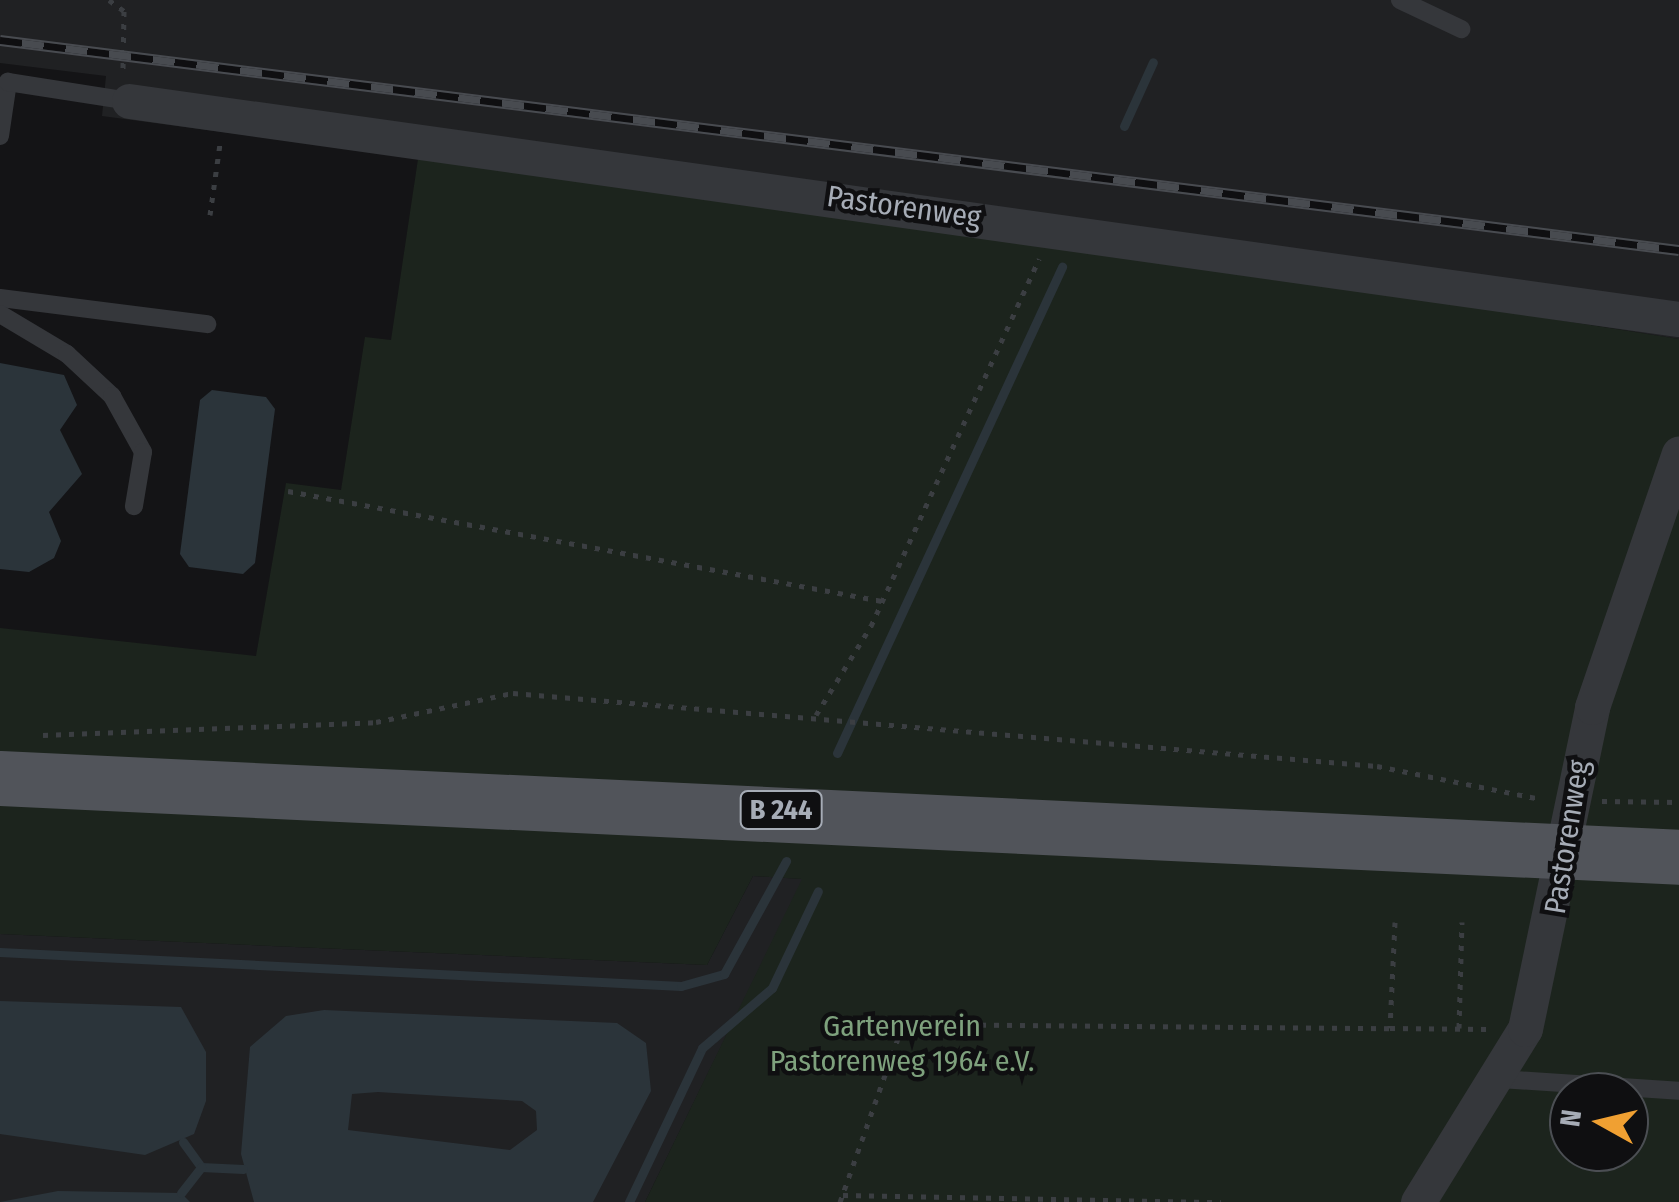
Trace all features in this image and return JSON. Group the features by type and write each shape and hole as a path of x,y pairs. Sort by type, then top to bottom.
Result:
{"main road":[{"name":"B 244","path":"10,757 1567,825 1679,857"}],"street":[{"name":"Pastorenweg","path":"129,102 1679,319"},
{"name":"Pastorenweg","path":"1418,1202 1500,1079 1526,1029 1567,825 1615,631 1679,453"}],"lane":[{"path":"1400,0 1461,29"},
{"path":"0,136 4,81 129,102"},
{"path":"0,298 206,324"},
{"path":"0,314 67,354 112,396 142,452 134,506"},
{"path":"1500,1079 1679,1091"}],"path":[{"path":"109,0 124,11 129,102"},
{"path":"210,215 224,113"},
{"path":"815,716 882,602 1053,229"},
{"path":"288,490 882,602"},
{"path":"10,757 376,722 513,693 835,717 1377,766 1567,825 1679,802"},
{"path":"1390,1028 1395,922"},
{"path":"1459,1028 1462,922"},
{"path":"1221,1202 841,1198 903,1024 1526,1029"}],"shaded area":[{"path":"0,0 1679,0 1679,339 1136,253 102,116 106,76 0,63"},
{"path":"0,363 64,375 77,405 60,430 82,474 49,512 61,541 54,558 29,572 0,569"},
{"path":"212,390 266,397 275,409 255,563 243,574 189,567 180,554 200,400"},
{"path":"753,876 803,879 645,1202 0,1202 0,934 707,965"},
{"path":"0,1001 181,1007 206,1052 206,1101 194,1134 145,1155 0,1134"},
{"path":"324,1010 617,1023 646,1043 651,1091 593,1202 254,1202 241,1154 250,1047 286,1016","holes":["378,1092 522,1101 536,1111 537,1130 510,1150 348,1130 352,1094"]},
{"path":"58,1191 181,1193 190,1202 0,1202"}],"green space":[{"name":"Gartenverein Pastorenweg 1964 e.V.","path":"418,159 1136,253 1679,339 1679,1202 645,1202 802,879 753,876 707,965 0,934 0,628 256,656 286,483 341,490 365,337 391,340"}],"waterway":[{"path":"1124,126 1153,62"},
{"path":"837,753 1062,267"},
{"path":"0,952 681,986 724,974 786,861"},
{"path":"629,1202 702,1048 772,988 818,891"},
{"path":"183,1142 201,1167"},
{"path":"201,1167 243,1169"},
{"path":"181,1193 201,1167"}],"railway":[{"path":"0,40 1679,250"}]}
